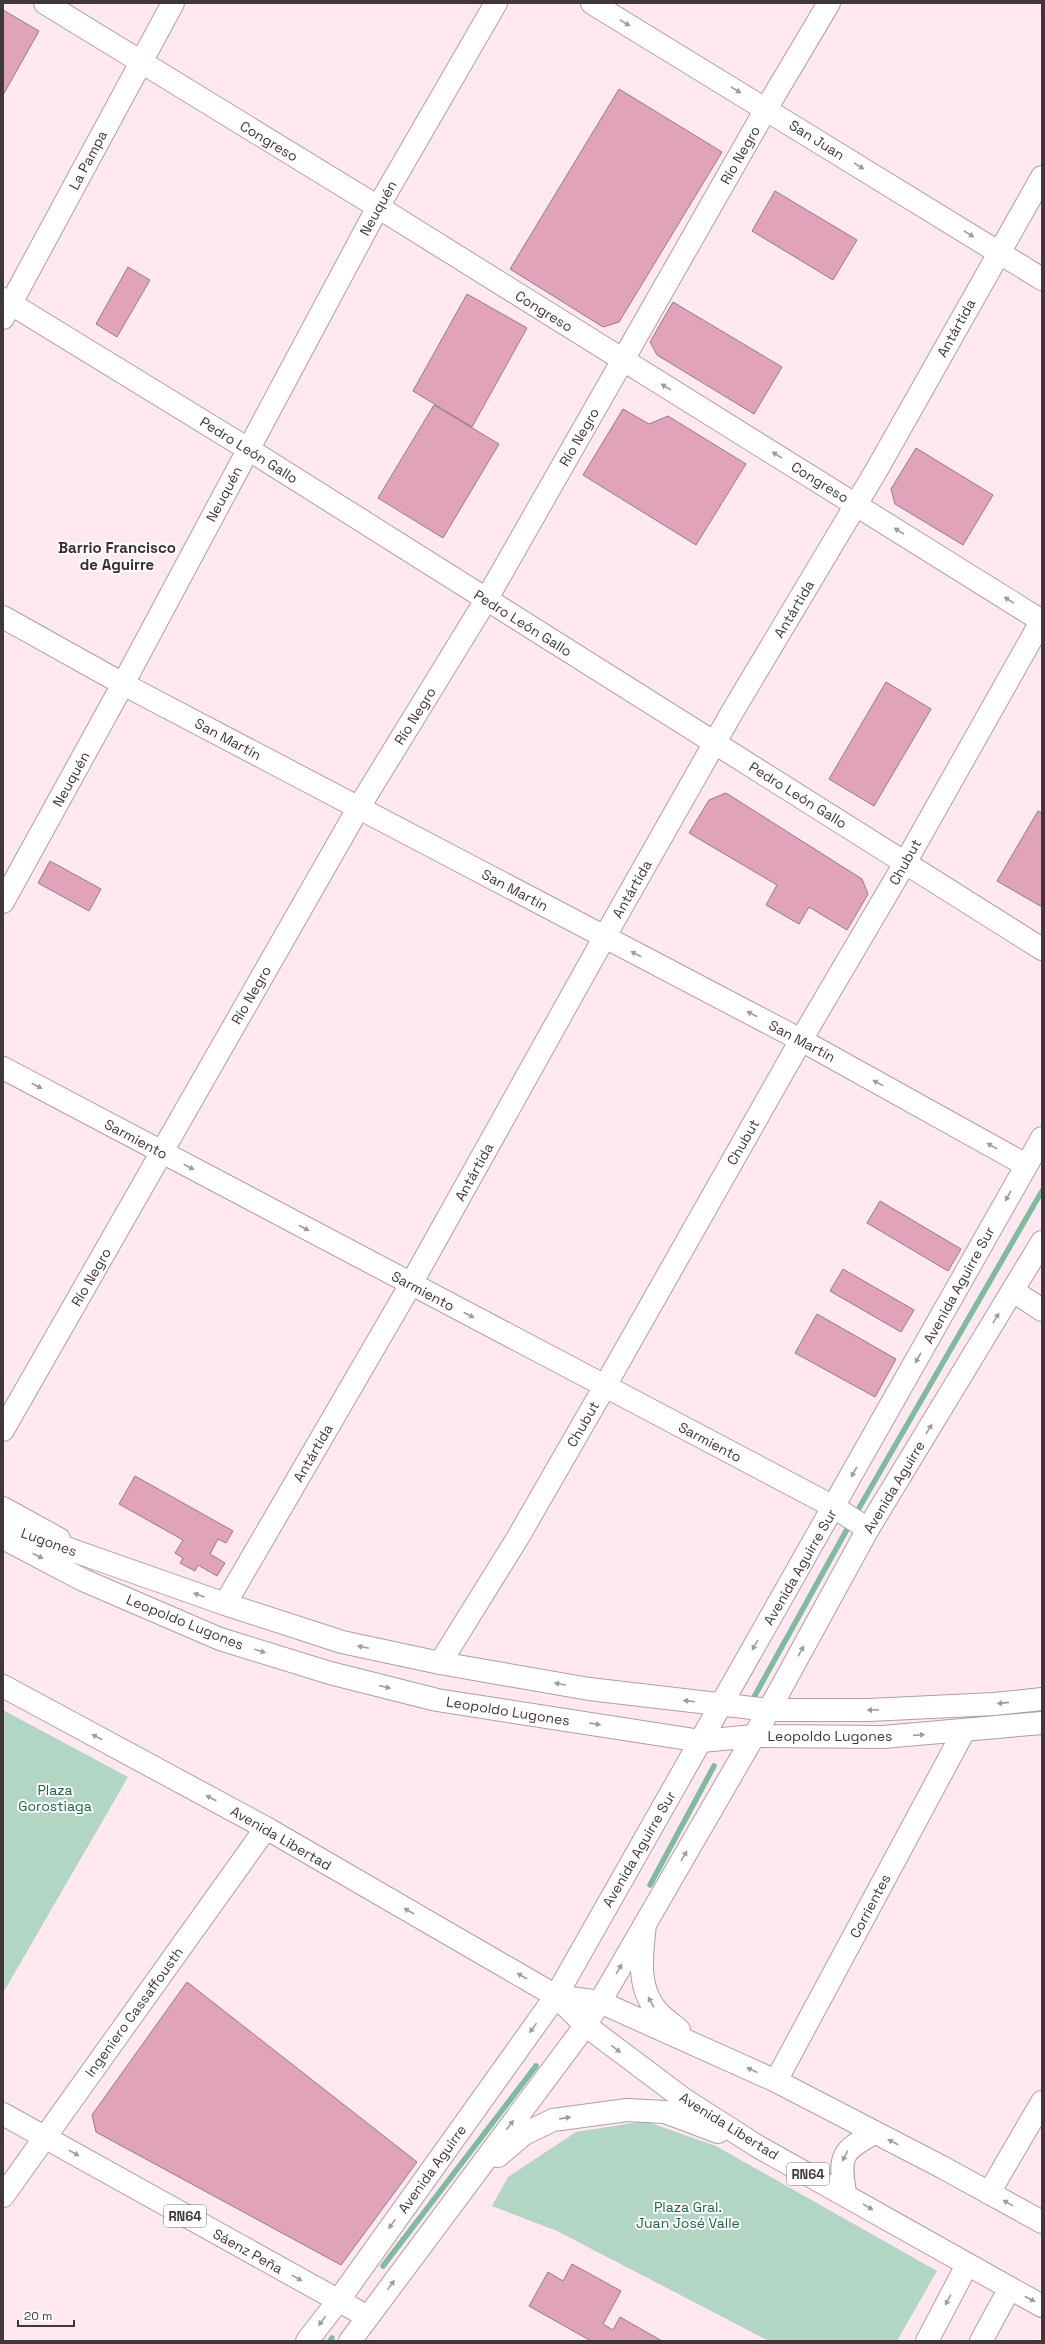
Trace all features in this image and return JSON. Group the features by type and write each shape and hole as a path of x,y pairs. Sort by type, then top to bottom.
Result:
{"street":[{"name":"Congreso","path":"45,3 140,63 378,207 1042,621"},
{"name":"La Pampa","path":"6,307 173,3"},
{"name":"Neuquén","path":"3,902 123,684 378,207 496,3"},
{"name":"San Juan","path":"592,3 1042,278"},
{"name":"Río Negro","path":"3,1430 359,807 486,600 766,109 829,3"},
{"name":"Antártida","path":"225,1604 411,1284 604,938 715,743 856,504 1042,176"},
{"name":"Pedro León Gallo","path":"6,307 248,449 1042,949"},
{"name":"San Martín","path":"3,617 123,684 359,807 604,938 801,1040 1026,1165"},
{"name":"Chubut","path":"440,1663 517,1539 801,1040 906,863 1042,621"},
{"name":"Sarmiento","path":"3,1068 851,1518"},
{"name":"Avenida Aguirre Sur","path":"556,1996 721,1704 851,1518 1026,1165 1042,1138"},
{"name":"Avenida Aguirre","path":"754,1736 769,1710 851,1518 1013,1291 1042,1242"},
{"path":"1013,1291 1042,1310"},
{"path":"3,1508 95,1559"},
{"name":"Lugones","path":"3,1525 95,1559"},
{"name":"Leopoldo Lugones","path":"3,1538 83,1580 220,1639 330,1673 437,1700 701,1741 754,1736 883,1737 1042,1723"},
{"name":"Leopoldo Lugones","path":"95,1559 225,1604 342,1642 440,1663 589,1689 769,1710 869,1710 994,1704 1042,1699"},
{"name":"Avenida Libertad","path":"3,1686 266,1828 556,1996 585,2025 685,2100 758,2146 845,2194 966,2265 1042,2306"},
{"name":"Corrientes","path":"776,2081 964,1731"},
{"path":"350,2341 464,2185 585,2025 600,2002 754,1736"},
{"name":"Ingeniero Cassaffousth","path":"3,2196 266,1828"},
{"path":"645,1924 642,1976 649,2000 657,2012 700,2047"},
{"name":"Avenida Aguirre","path":"307,2341 338,2301 556,1996"},
{"name":"Avenida Libertad","path":"556,1996 600,2002 776,2081 1042,2222"},
{"path":"989,2193 1042,2102"},
{"path":"464,2185 524,2134 553,2120 593,2114 627,2110 664,2112 758,2146"},
{"name":"Sáenz Peña","path":"3,2114 368,2317"},
{"path":"845,2194 840,2167 845,2155 852,2146 874,2132"},
{"path":"927,2341 966,2265"},
{"path":"981,2341 1010,2288"}],"green space":[{"name":"Plaza Gorostiaga","path":"3,1710 128,1777 3,1993"},
{"name":"Plaza Gral. Juan José Valle","path":"645,2121 716,2146 937,2271 897,2341 769,2341 557,2231 492,2206 508,2177 576,2132"}],"building":[{"path":"3,10 39,31 3,95"},
{"path":"619,89 722,152 619,322 603,327 510,269"},
{"path":"775,191 857,240 833,280 752,231"},
{"path":"128,267 150,280 117,337 96,324"},
{"path":"467,294 527,328 472,427 413,391"},
{"path":"673,302 782,367 754,414 657,355 650,342"},
{"path":"434,405 499,444 443,538 378,498"},
{"path":"623,409 649,424 668,416 746,464 696,545 583,475"},
{"path":"916,448 993,495 963,545 895,504 891,489"},
{"path":"886,682 931,709 874,806 829,779"},
{"path":"726,793 862,879 868,894 847,930 809,907 799,924 766,905 777,885 689,833 709,800"},
{"path":"1038,811 1042,813 1042,907 997,881"},
{"path":"50,861 101,889 89,911 38,883"},
{"path":"880,1201 961,1249 948,1271 867,1223"},
{"path":"843,1269 914,1310 901,1332 830,1291"},
{"path":"817,1314 896,1359 875,1397 795,1353"},
{"path":"135,1476 233,1531 226,1543 218,1539 210,1554 225,1563 217,1576 198,1565 195,1571 180,1563 183,1558 175,1553 183,1540 119,1504"},
{"path":"187,1982 417,2162 341,2265 96,2132 92,2115"},
{"path":"572,2264 621,2291 603,2324 613,2330 620,2317 662,2341 591,2341 529,2306 548,2272 563,2281"}],"waterway":[{"path":"855,1515 1042,1191"},
{"path":"754,1697 851,1522"},
{"path":"650,1885 714,1766"},
{"path":"383,2266 536,2066"}],"district":[{"name":"Barrio Francisco de Aguirre","path":"117,556"}]}
